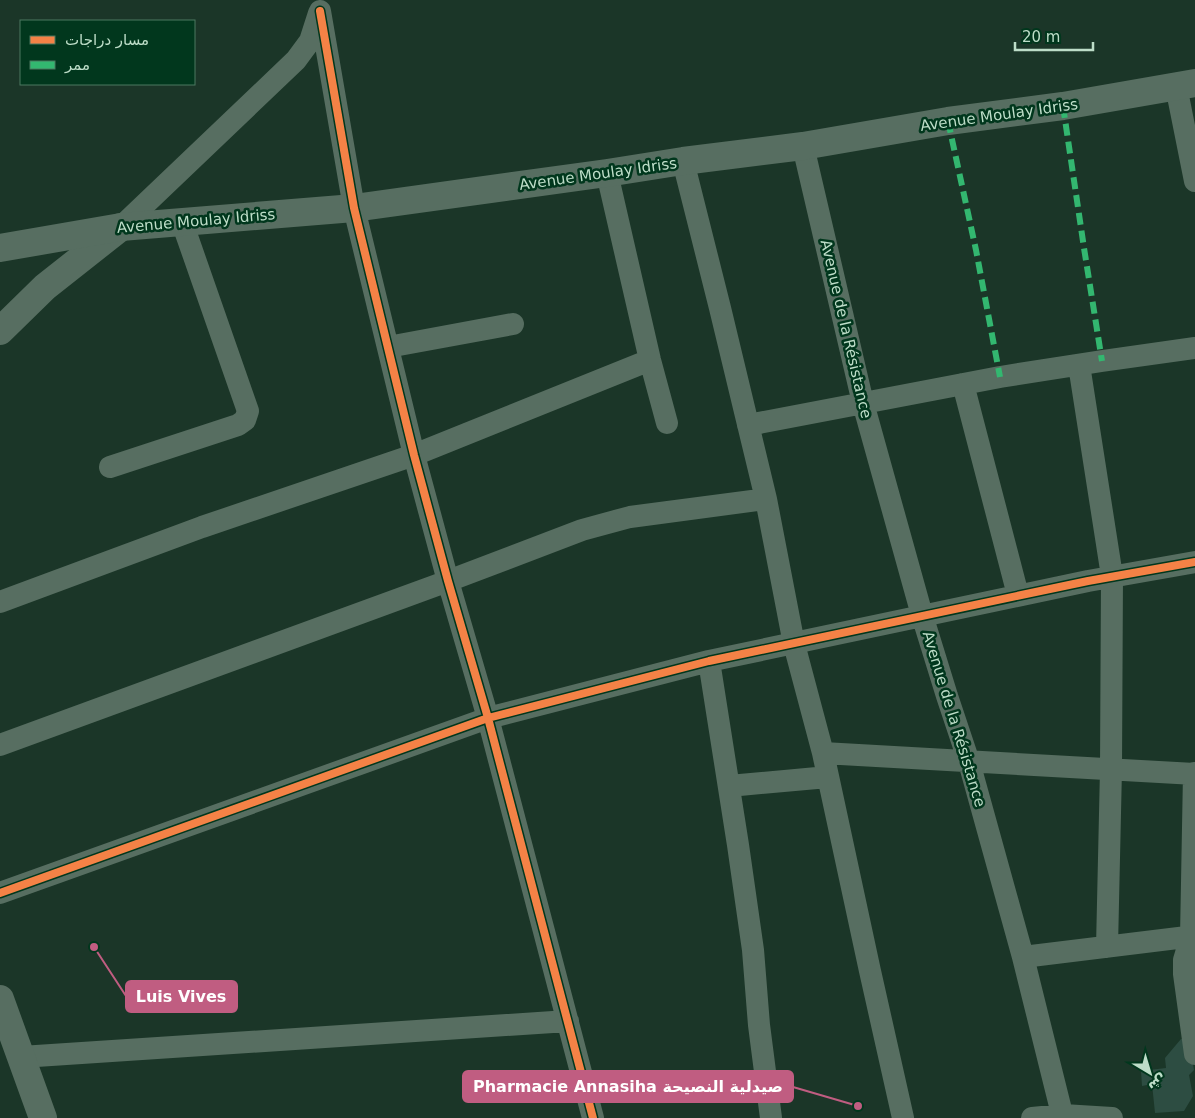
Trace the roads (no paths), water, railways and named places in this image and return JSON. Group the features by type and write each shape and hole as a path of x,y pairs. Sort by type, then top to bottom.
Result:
{"main road":[{"name":"Avenue Moulay Idriss","path":"0,248 121,226 354,208 607,174 683,161 803,146 948,121 1063,106 1185,84"},
{"path":"0,331 45,286 121,226"},
{"path":"0,998 43,1118"}],"street":[{"path":"320,5 354,208 414,455 488,718 593,1118"},
{"path":"121,226 296,60 310,41 320,5"},
{"path":"1185,84 1195,181"},
{"name":"Avenue de la Résistance","path":"803,146 863,403 922,615 946,696 969,762 1023,957 1063,1116"},
{"path":"683,161 766,499 794,644 823,753 903,1118"},
{"path":"607,174 666,423"},
{"path":"110,467 238,425 245,420 248,411 182,222"},
{"path":"388,347 513,324"},
{"path":"748,424 1079,364 1195,348"},
{"path":"0,602 202,527 414,455 650,360"},
{"path":"1079,364 1112,576 1111,769 1107,947"},
{"path":"963,384 1018,595"},
{"path":"0,745 582,530 630,517 766,499"},
{"path":"0,893 488,718 709,661 1018,595 1195,562"},
{"path":"709,661 753,950 759,1025 771,1118"},
{"path":"823,753 1195,774 1193,936 1184,960 1184,974 1195,1054"},
{"path":"729,786 828,777"},
{"path":"1023,957 1193,936"},
{"path":"21,1057 568,1021"},
{"path":"1032,1118 1063,1116 1112,1118"}],"place":[{"name":"Luis Vives","path":"94,947"},
{"name":"Pharmacie Annasiha صيدلية النصيحة","path":"858,1106"}]}
